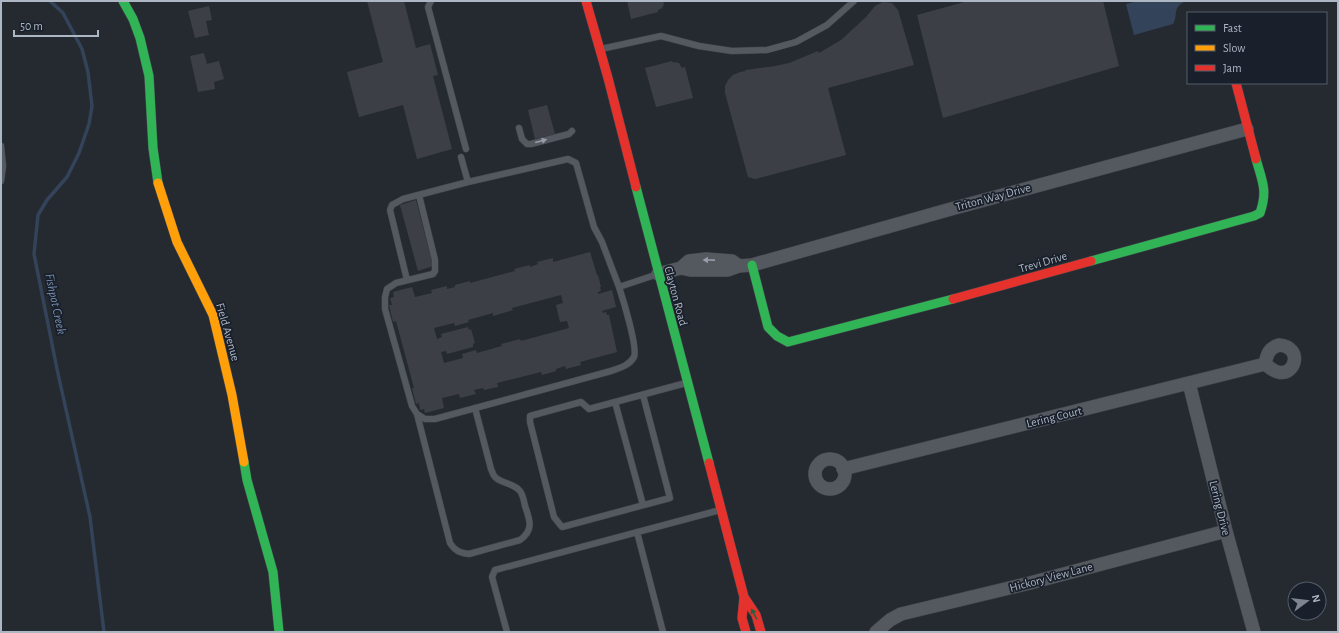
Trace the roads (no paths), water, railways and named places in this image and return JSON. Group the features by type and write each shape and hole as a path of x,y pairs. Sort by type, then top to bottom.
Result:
{"street":[{"name":"Field Avenue","path":"123,1 133,19 140,38 150,76 153,148 159,187 177,242 213,315 220,341 247,480 273,572 279,632"},
{"name":"Clayton Road","path":"586,1 600,49 744,597 756,615 761,632"},
{"name":"Trevi Drive","path":"745,265 768,327 777,336 788,342 984,291 1254,216 1260,213 1264,202 1265,191 1246,129 1236,84"},
{"name":"Triton Way Drive","path":"745,265 1246,129"},
{"path":"658,274 681,268 689,261 706,259 732,261 745,265"},
{"name":"Lering Court","path":"843,469 1265,364"},
{"name":"Lering Drive","path":"1189,383 1226,531 1254,632"},
{"name":"Hickory View Lane","path":"878,630 890,620 901,614 1030,583 1226,531"},
{"name":"Clayton Road","path":"744,597 742,618 746,632"}],"lane":[{"path":"431,1 428,7 466,149"},
{"path":"600,49 661,36 699,46 732,51 766,50 796,42 827,25 854,1"},
{"path":"519,128 522,139 527,144 572,132"},
{"path":"1,146 3,166 1,181"},
{"path":"461,157 468,182"},
{"path":"407,280 390,210 392,205 396,202 418,195 568,159 576,163 594,227 602,242 619,287 635,350 635,355 629,364 611,371 435,419 425,418 417,414"},
{"path":"418,195 436,268 433,274 407,280 387,289 385,309 412,406 417,414 450,543 455,550 462,554 469,554 520,540 527,535 530,527 530,519 521,492 495,477 491,469 475,408"},
{"path":"619,287 658,274"},
{"path":"642,395 670,498 562,527 554,517 530,422 530,416 581,402 589,409 687,382"},
{"path":"615,402 643,505"},
{"path":"507,632 492,577 495,570 721,510"},
{"path":"637,532 663,632"}],"water":[{"path":"1138,1 1186,1 1178,6 1173,24 1134,35 1126,4"}],"waterway":[{"name":"Fishpot Creek","path":"50,1 63,13 82,49 88,72 92,106 89,124 79,153 67,177 47,200 38,215 34,254 57,369 90,517 104,632"}]}
